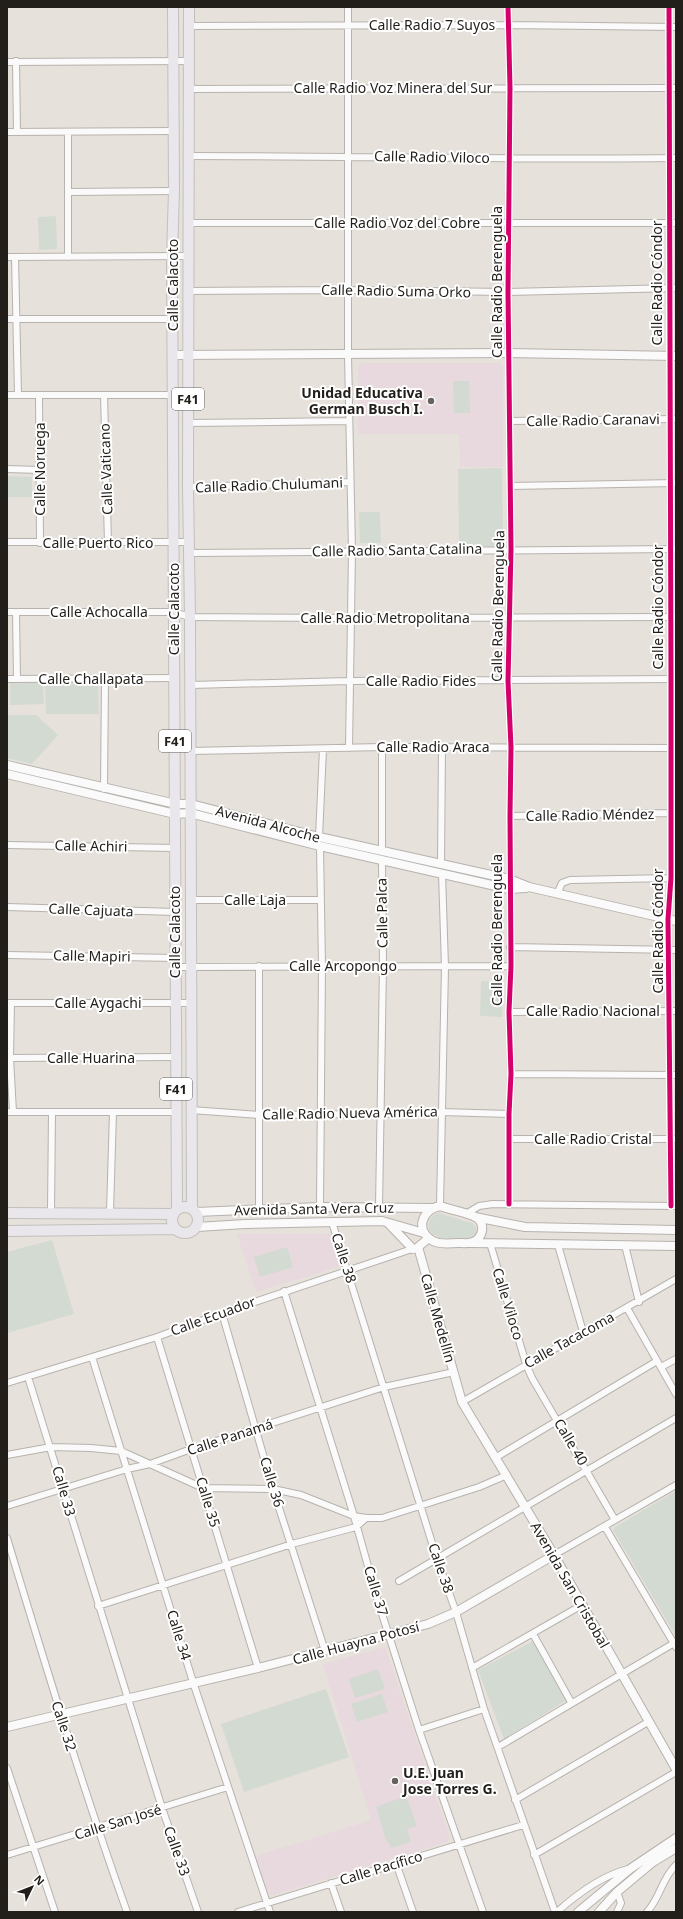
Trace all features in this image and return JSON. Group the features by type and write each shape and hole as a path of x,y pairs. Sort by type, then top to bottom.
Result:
{"main road":[{"name":"Calle Calacoto","path":"173,7 174,191 172,256 174,355 176,809 175,1212"},
{"name":"Calle Calacoto","path":"189,7 188,487 191,685 190,1003 194,1211"},
{"path":"7,1212 175,1212 187,1207 194,1211 198,1222 194,1231 184,1234 175,1229 7,1231"},
{"path":"175,1212 172,1219 175,1229"}],"street":[{"path":"348,7 348,355 352,551 349,748"},
{"name":"Calle Radio Berenguela","path":"508,7 510,88 508,353 511,549 508,618 508,681 512,747 509,879 511,966 509,1012 511,1074 509,1114 509,1204"},
{"name":"Calle Radio Cóndor","path":"669,7 668,88 673,158 672,356 669,419 673,483 673,748 670,813 672,920 669,950 673,1011 673,1206"},
{"name":"Calle Radio 7 Suyos","path":"188,26 509,25 676,27"},
{"path":"16,61 17,132"},
{"path":"7,62 189,61"},
{"name":"Calle Radio Voz Minera del Sur","path":"189,89 676,88"},
{"path":"7,132 174,131"},
{"path":"68,132 68,257"},
{"name":"Calle Radio Viloco","path":"189,156 348,156 510,159 673,158"},
{"path":"69,192 174,191"},
{"name":"Calle Radio Voz del Cobre","path":"189,223 673,223"},
{"path":"7,257 188,256"},
{"path":"15,257 18,395"},
{"name":"Calle Radio Suma Orko","path":"188,291 349,290 508,292 673,288"},
{"path":"7,319 173,319"},
{"path":"174,355 508,353 672,356"},
{"path":"7,395 174,395"},
{"name":"Calle Noruega","path":"39,395 40,542"},
{"name":"Calle Vaticano","path":"104,395 108,543"},
{"name":"Calle Radio Caranavi","path":"510,421 676,419"},
{"path":"188,423 349,421"},
{"path":"7,470 40,470"},
{"name":"Calle Radio Chulumani","path":"188,487 350,482"},
{"path":"510,486 673,483"},
{"name":"Calle Puerto Rico","path":"7,542 189,542"},
{"name":"Calle Radio Santa Catalina","path":"189,553 511,549 673,549"},
{"name":"Calle Achocalla","path":"7,612 174,612 190,617"},
{"path":"16,612 17,679"},
{"name":"Calle Radio Metropolitana","path":"190,617 673,617"},
{"name":"Calle Challapata","path":"7,680 175,678"},
{"name":"Calle Radio Fides","path":"191,685 349,681 673,679"},
{"path":"104,789 105,680"},
{"name":"Calle Radio Araca","path":"190,751 323,750 349,748 673,748"},
{"path":"382,748 382,851"},
{"path":"441,864 442,748"},
{"path":"320,1207 322,966 320,842 323,750"},
{"name":"Avenida Alcoche","path":"7,765 104,789 176,809"},
{"name":"Avenida Alcoche","path":"7,774 176,809 190,808 382,860 509,889 529,887"},
{"name":"Calle Radio Méndez","path":"510,816 670,813"},
{"name":"Avenida Alcoche","path":"320,842 382,851 509,879 529,887 672,920"},
{"name":"Calle Achiri","path":"7,845 175,848"},
{"name":"Calle Palca","path":"379,1207 383,966 382,860"},
{"path":"388,1223 416,1248 426,1236 423,1219 426,1212 436,1207 442,1112 445,967 442,874"},
{"path":"557,894 562,883 570,880 671,878"},
{"name":"Calle Laja","path":"190,900 320,900"},
{"name":"Calle Cajuata","path":"7,907 176,912"},
{"path":"510,947 676,950"},
{"name":"Calle Mapiri","path":"7,954 176,963"},
{"name":"Calle Arcopongo","path":"176,963 190,968 259,966 511,966"},
{"path":"259,966 259,1210"},
{"path":"9,1003 8,1058 10,1112 176,1112"},
{"name":"Calle Aygachi","path":"9,1003 190,1003"},
{"name":"Calle Radio Nacional","path":"509,1012 673,1011"},
{"name":"Calle Huarina","path":"8,1058 176,1057"},
{"path":"511,1074 673,1075"},
{"name":"Calle Radio Nueva América","path":"191,1110 259,1115 442,1112 509,1114"},
{"path":"51,1212 52,1112"},
{"path":"110,1212 114,1112"},
{"name":"Calle Radio Cristal","path":"510,1139 673,1139"},
{"path":"466,1214 479,1206 509,1204 673,1206"},
{"name":"Avenida Santa Vera Cruz","path":"194,1211 320,1207 436,1207 475,1217"},
{"path":"475,1217 525,1227 676,1230"},
{"path":"471,1243 482,1234 481,1224 475,1217"},
{"name":"Avenida Santa Vera Cruz","path":"197,1227 332,1222 388,1223 426,1236 439,1243 471,1243"},
{"name":"Calle 38","path":"332,1222 437,1560 456,1612 484,1709 523,1825 556,1912"},
{"path":"471,1243 676,1246"},
{"name":"Calle Viloco","path":"490,1243 526,1364"},
{"path":"558,1245 583,1332"},
{"path":"625,1245 639,1302"},
{"name":"Calle Ecuador","path":"7,1383 157,1337 284,1291 416,1248"},
{"name":"Calle Medellín","path":"416,1248 462,1402"},
{"name":"Calle Tacacoma","path":"462,1402 526,1364 639,1302 676,1279"},
{"name":"Calle 37","path":"284,1291 319,1408 354,1516 376,1595 419,1730 483,1912"},
{"path":"627,1308 676,1394"},
{"name":"Calle 36","path":"222,1313 273,1489 292,1544 325,1651"},
{"name":"Calle 35","path":"157,1337 258,1668"},
{"name":"Calle 34","path":"92,1357 193,1682 270,1912"},
{"path":"661,1368 676,1359"},
{"path":"495,1458 657,1361"},
{"name":"Calle 40","path":"526,1364 615,1520"},
{"name":"Calle Panamá","path":"7,1506 127,1469 150,1464 191,1449 384,1387 454,1372"},
{"name":"Calle 33","path":"28,1377 51,1447 127,1698 162,1808 198,1912"},
{"name":"Avenida San Cristobal","path":"462,1402 554,1555 648,1722 676,1768"},
{"path":"399,1581 676,1418"},
{"path":"7,1455 51,1447 121,1450 203,1488 273,1489 301,1495 354,1516 366,1518 382,1518 479,1487 506,1475"},
{"name":"Calle Huayna Potosí","path":"7,1727 193,1682 258,1668 390,1635 442,1619 676,1485"},
{"path":"98,1606 292,1544 356,1527 366,1518"},
{"path":"498,1747 572,1702 675,1644 605,1527"},
{"name":"Calle 32","path":"7,1538 60,1714 97,1828 127,1912"},
{"path":"472,1668 582,1605"},
{"path":"533,1634 572,1702"},
{"path":"419,1730 484,1709"},
{"path":"515,1800 648,1722"},
{"path":"7,1768 32,1848 55,1912"},
{"path":"534,1855 676,1772"},
{"name":"Calle San José","path":"7,1855 228,1787"},
{"name":"Calle Pacífico","path":"238,1912 523,1825"},
{"path":"578,1912 630,1868 676,1838"},
{"path":"599,1912 617,1892 654,1862 676,1848"},
{"path":"396,1863 413,1912"},
{"path":"648,1912 657,1900 668,1873 676,1865"},
{"path":"556,1912 597,1882 613,1873 630,1868"},
{"path":"331,1883 341,1912"},
{"path":"617,1892 621,1903 617,1912"}],"shaded area":[{"path":"56,216 57,249 39,250 38,217"},
{"name":"Unidad Educativa German Busch I.","path":"361,363 500,363 503,367 503,467 460,467 459,434 358,434 358,368"},
{"path":"453,381 469,381 470,413 454,413"},
{"path":"502,468 503,546 459,546 458,469"},
{"path":"7,476 32,477 32,497 7,497"},
{"path":"359,512 380,512 381,543 360,543"},
{"path":"10,683 43,683 44,704 10,705"},
{"path":"45,683 98,683 99,714 46,714"},
{"path":"7,715 36,715 58,735 32,764 7,758"},
{"path":"481,981 503,982 502,1017 480,1016"},
{"path":"438,1213 472,1223 476,1227 476,1233 469,1238 439,1238 429,1231 428,1228 430,1220"},
{"path":"237,1234 331,1234 341,1266 256,1292"},
{"path":"52,1240 74,1314 7,1333 7,1252"},
{"path":"287,1247 293,1267 260,1277 254,1257"},
{"path":"676,1491 676,1636 613,1530 615,1527"},
{"path":"533,1641 567,1700 504,1739 478,1670"},
{"name":"U.E. Juan Jose Torres G.","path":"385,1647 450,1838 447,1842 274,1895 268,1893 256,1856 371,1820 323,1664"},
{"path":"378,1669 385,1689 355,1698 349,1679"},
{"path":"326,1689 349,1757 244,1792 221,1724"},
{"path":"382,1694 388,1712 357,1722 351,1704"},
{"path":"406,1796 417,1826 407,1829 411,1842 391,1848 388,1841 386,1841 376,1807"}],"cycle path":[{"path":"508,7 510,88 508,292 511,549 508,681 511,747 511,966 509,1012 511,1074 509,1114 509,1204"},
{"path":"669,7 671,878 668,919 671,1206"}],"place":[{"name":"Unidad Educativa German Busch I.","path":"431,401"},
{"name":"U.E. Juan Jose Torres G.","path":"395,1781"}]}
